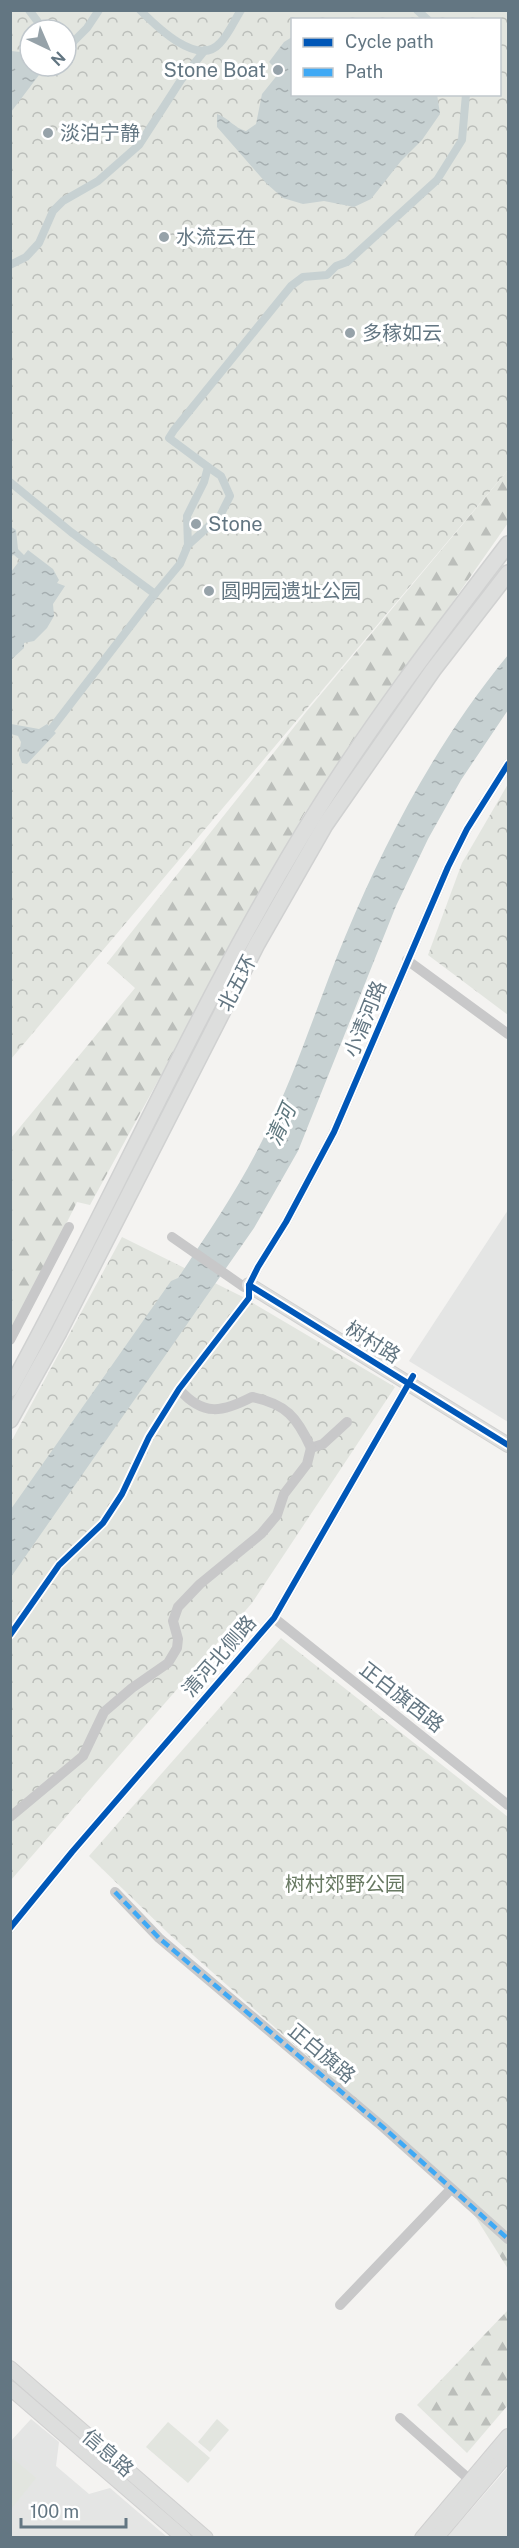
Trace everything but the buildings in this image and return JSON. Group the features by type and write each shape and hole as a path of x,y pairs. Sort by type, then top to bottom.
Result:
{"highway":[{"path":"474,590 508,540"},
{"name":"北五环","path":"10,1389 45,1326 115,1185 244,937 307,827 370,731 508,544"},
{"name":"北五环","path":"10,1420 59,1332 257,944 325,825 427,679 508,575"}],"main road":[{"name":"树村路","path":"243,1283 508,1436"},
{"name":"树村路","path":"411,1380 508,1445"},
{"name":"信息路","path":"10,2368 206,2538"},
{"name":"信息路","path":"10,2388 184,2538"},
{"path":"422,2538 508,2436"},
{"path":"436,2538 508,2453"}],"street":[{"name":"小清河路","path":"10,1635 58,1565 103,1523 122,1494 149,1437 179,1389 249,1298 243,1283 334,1132 407,960 467,829 508,764"},
{"path":"407,960 508,1035"},
{"path":"10,1340 69,1227"},
{"path":"172,1237 243,1283"},
{"name":"清河北侧路","path":"10,1928 72,1852 274,1618 411,1380"},
{"path":"10,1817 83,1756 104,1712 132,1688 168,1663 177,1648 178,1639 173,1621 178,1607 200,1584 261,1534 277,1515 284,1494 308,1464 311,1448 301,1427 285,1408 269,1400 252,1396 236,1406 213,1411 201,1406 179,1389"},
{"path":"311,1448 323,1444 346,1422"},
{"name":"正白旗西路","path":"274,1618 508,1804"},
{"name":"正白旗路","path":"115,1892 159,1938 382,2127 508,2239"},
{"path":"340,2305 451,2189"},
{"path":"400,2418 470,2480"}],"shaded area":[{"path":"508,1210 508,1422 409,1361"},
{"path":"31,2419 59,2442 56,2466 89,2494 110,2488 167,2537 11,2537 10,2442"},
{"path":"508,2467 508,2537 447,2537"}],"green space":[{"name":"圆明园遗址公园","path":"11,11 508,11 508,470 11,1059"},
{"path":"508,470 508,523 304,814 90,1205 77,1202 11,1335 11,1138 135,988 107,963 306,712"},
{"path":"508,784 508,1015 428,955 462,863"},
{"path":"122,1237 241,1296 395,1387 252,1603 11,1880 11,1442"},
{"name":"树村郊野公园","path":"281,1638 508,1817 508,2233 168,1933 89,1856"},
{"path":"473,2213 508,2244 508,2269"},
{"path":"508,2310 508,2405 467,2453 417,2405"},
{"path":"217,2419 229,2430 210,2452 198,2442"},
{"path":"168,2422 210,2458 188,2483 146,2447"},
{"path":"11,2457 36,2478 11,2509"}],"water":[{"path":"291,38 291,96 437,96 440,114 422,140 401,161 371,199 354,207 324,201 303,204 283,198 267,184 217,127 217,114 246,131 256,124 262,94 283,68 279,65 275,68 269,62 284,42"},
{"path":"11,51 18,52 18,78 37,78 11,112"},
{"path":"10,526 16,530 18,549 24,555 28,550 53,569 59,580 57,583 65,586 53,604 54,616 47,628 34,641 24,643 24,648 12,659 11,572 20,560 14,555 11,556"},
{"name":"清河","path":"508,655 508,710 461,780 428,839 396,906 298,1151 254,1228 11,1577 11,1509 171,1281 178,1278 244,1175 286,1089 345,937 378,862 437,755 459,720"},
{"path":"11,724 39,729 47,724 56,733 27,764 22,763 19,755 21,742 18,736 11,734"}],"waterway":[{"path":"29,10 35,18"},
{"path":"78,37 99,10"},
{"path":"140,10 178,42 200,51 211,49 220,43 241,10"},
{"path":"417,10 426,18"},
{"path":"10,265 26,257 39,243 53,211 63,201 98,181 139,145 181,80 205,50"},
{"path":"155,594 180,564 188,545 187,516 204,482 208,467 169,438 291,286 303,277 327,275 336,266 347,262 437,180 462,140 466,96"},
{"path":"188,545 220,516 230,496 221,476 208,467"},
{"path":"10,482 71,532 155,594 52,728"}],"marked path":[{"path":"115,1892 159,1938 383,2127 508,2239"}],"cycle path":[{"path":"10,1635 59,1565 103,1523 122,1494 149,1437 179,1389 249,1298 249,1285 258,1267 286,1222 334,1132 448,867 467,829 508,764"},
{"path":"249,1285 508,1445"},
{"path":"10,1928 72,1852 274,1618 413,1376"}],"place":[{"name":"Stone Boat","path":"278,70"},
{"name":"淡泊宁静","path":"48,133"},
{"name":"水流云在","path":"164,237"},
{"name":"多稼如云","path":"350,333"},
{"name":"Stone","path":"196,524"},
{"name":"圆明园遗址公园","path":"209,591"}]}
